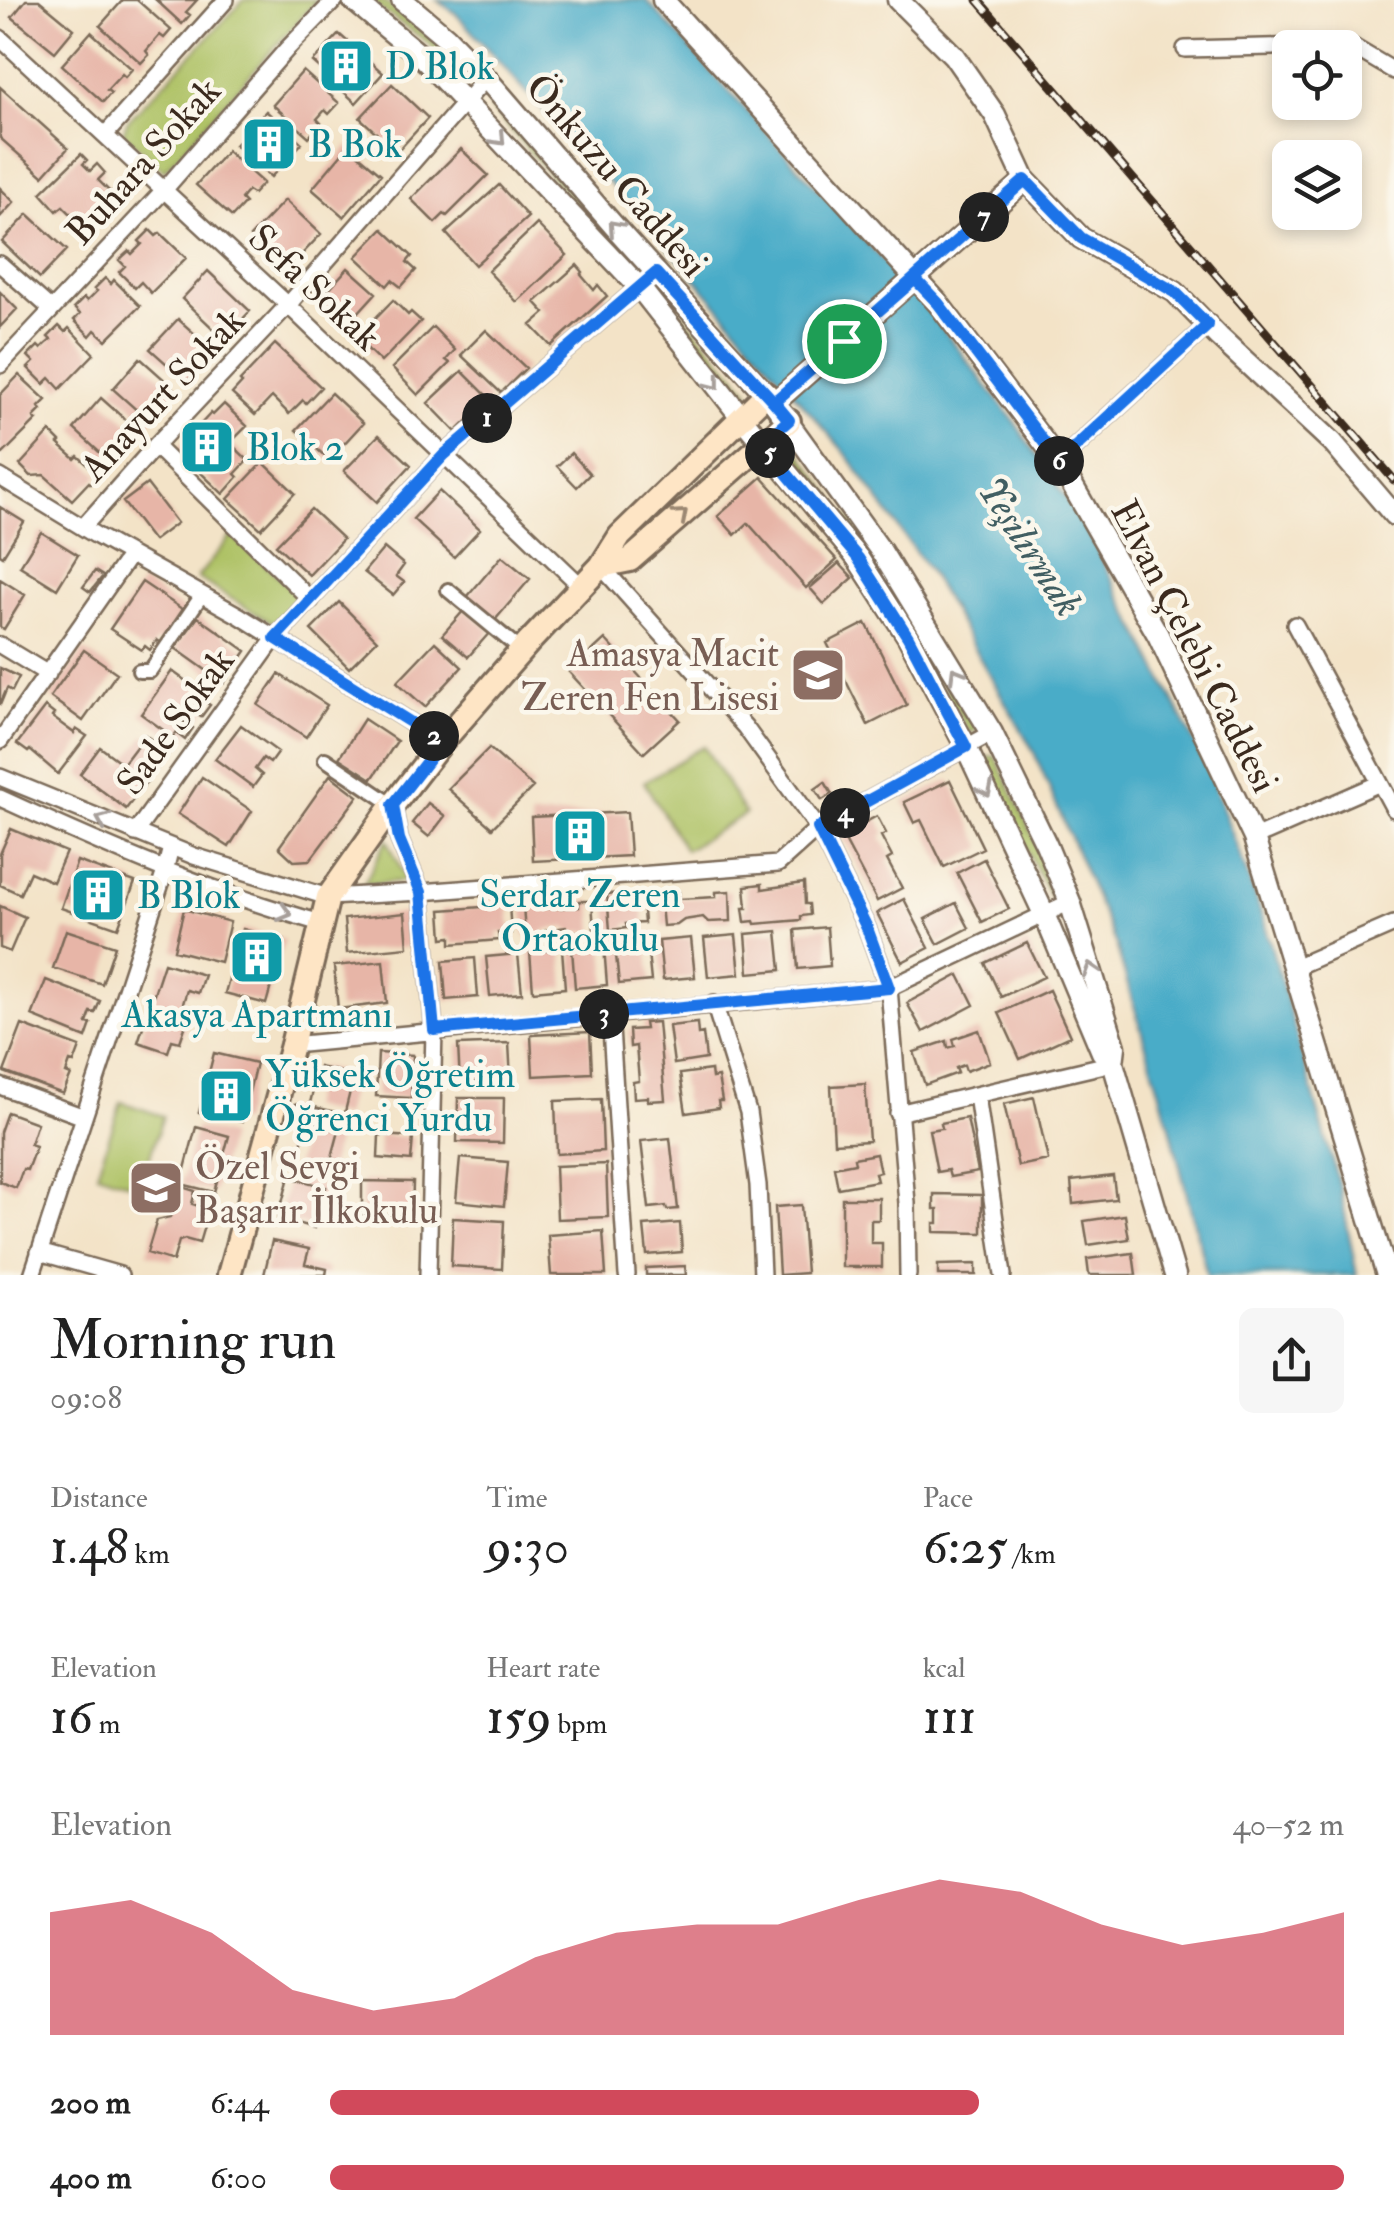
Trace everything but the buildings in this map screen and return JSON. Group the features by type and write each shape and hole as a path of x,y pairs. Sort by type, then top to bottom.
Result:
{"main road":[{"path":"229,1275 289,1109 292,1045 328,897 442,742 582,588 620,536 742,418 776,406"},
{"path":"601,566 630,560 762,444 776,406"}],"street":[{"path":"104,135 226,0"},
{"name":"Buhara Sokak","path":"0,365 334,0"},
{"name":"Önkuzu Caddesi","path":"353,0 422,57 640,288 762,444 858,558 908,637 966,747 1044,914 1102,1052 1113,1062"},
{"name":"Önkuzu Caddesi","path":"402,0 446,36 486,78 776,406 882,551 992,733 1046,844 1070,902 1115,1048 1113,1062"},
{"name":"Elvan Çelebi Caddesi","path":"663,0 938,303 1059,462 1158,635 1254,838 1387,1275"},
{"path":"898,0 954,56 995,115 1025,180 1081,238 1175,292 1332,442 1394,516"},
{"name":"Sefa Sokak","path":"0,38 288,305 582,588"},
{"path":"1186,49 1350,46 1394,72"},
{"name":"Anayurt Sokak","path":"82,527 288,305 486,78"},
{"path":"776,406 1025,180"},
{"path":"0,264 51,309"},
{"name":"Sade Sokak","path":"135,833 275,638 444,455 656,273"},
{"path":"1059,462 1208,325"},
{"path":"154,446 311,600"},
{"path":"0,476 442,742"},
{"path":"0,741 130,554"},
{"path":"601,566 744,726 818,828 867,928 889,988 907,1203 908,1275"},
{"path":"448,590 522,651"},
{"path":"139,672 150,671 202,595"},
{"path":"1296,626 1394,809"},
{"path":"0,645 48,674"},
{"path":"0,777 171,847 328,897 778,864 818,828 992,733"},
{"path":"325,759 393,805 399,839 421,892 434,1030 428,1275"},
{"path":"1254,838 1380,783"},
{"path":"0,798 165,871 321,923"},
{"path":"32,1275 171,847"},
{"path":"292,1045 889,988 1070,902"},
{"path":"1295,966 1394,924"},
{"path":"714,1003 748,1112 758,1185 762,1275"},
{"path":"610,1013 627,1275"},
{"path":"898,1113 1113,1062 1173,1275"},
{"path":"0,1086 84,1117"},
{"path":"977,1096 1004,1275"},
{"path":"289,1109 357,1125"},
{"path":"39,1252 120,1275"}],"green space":[{"path":"244,0 317,0 164,171 123,133 127,122"},
{"path":"368,0 382,0 434,40 473,79 467,85 427,42"},
{"path":"496,104 646,275 642,279 490,107"},
{"path":"662,292 749,391 742,398 657,296"},
{"path":"787,436 855,527 978,727 974,732 969,732 905,614 849,527 777,444"},
{"path":"232,535 303,598 274,624 197,578"},
{"path":"704,746 745,814 685,850 644,782"},
{"path":"989,756 996,757 1059,892 1050,897 984,763"},
{"path":"387,839 405,878 364,884"},
{"path":"121,1102 163,1116 140,1187 97,1173"}],"water":[{"name":"Yeşilırmak","path":"437,0 646,0 928,310 1012,418 1087,530 1210,773 1264,921 1340,1188 1357,1275 1207,1275 1170,1127 1116,945 1033,750 929,571 847,455 685,267 455,13"}],"railway":[{"path":"978,0 1394,480"}],"place":[{"name":"D Blok","path":"346,66"},
{"name":"B Bok","path":"269,144"},
{"name":"Blok 2","path":"207,447"},
{"name":"Amasya Macit Zeren Fen Lisesi","path":"818,675"},
{"name":"Serdar Zeren Ortaokulu","path":"580,836"},
{"name":"B Blok","path":"98,895"},
{"name":"Akasya Apartmanı","path":"257,957"},
{"name":"Yüksek Öğretim Öğrenci Yurdu","path":"226,1096"},
{"name":"Özel Sevgi Başarır İlkokulu","path":"156,1188"}],"route":[{"path":"844,341 774,402 656,273 444,455 275,638 442,742 393,805 399,839 421,892 434,1030 889,988 867,928 818,828 966,747 908,637 858,558 762,444 789,420 774,402 915,279 938,303 1059,462 1208,325 1175,292 1081,238 1025,180 915,279 844,341"}]}
